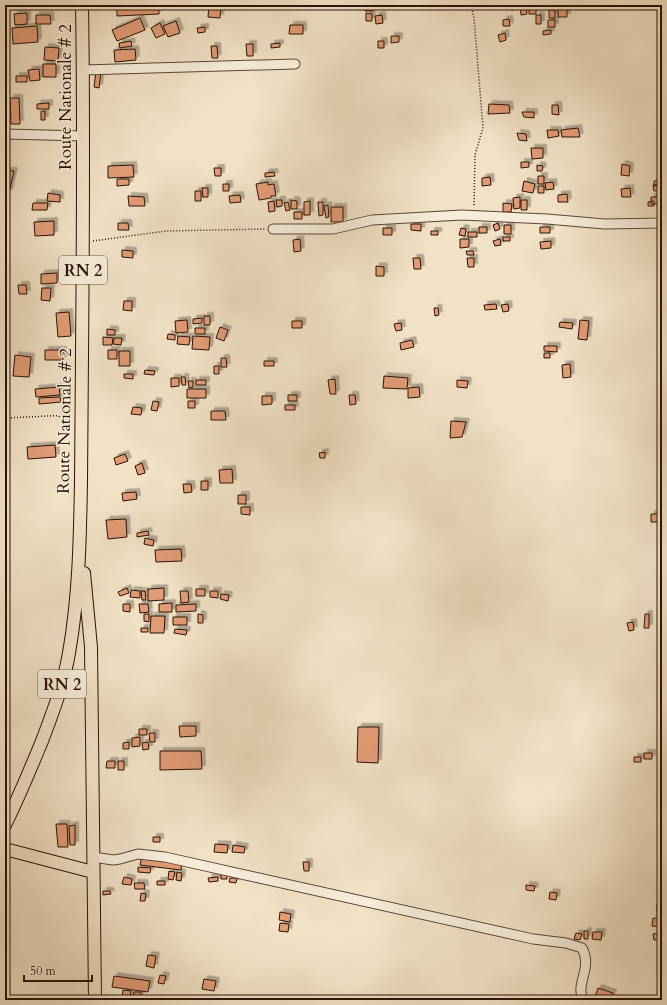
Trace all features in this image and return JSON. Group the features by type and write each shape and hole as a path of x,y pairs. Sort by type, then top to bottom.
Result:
{"main road":[{"name":"Route Nationale # 2","path":"5,825 22,792 61,687 69,654 76,599 80,534 82,415 82,192 84,136 82,5"},
{"path":"80,534 91,647 95,1000"},
{"path":"5,849 93,872"}],"street":[{"path":"83,70 295,64"},
{"path":"5,134 84,136"},
{"path":"273,229 333,228 372,220 427,216 547,219 605,224 662,223"},
{"path":"93,857 113,860 138,854 165,857 534,939 566,943 582,948 584,952 586,966 581,992 583,1000"}],"path":[{"path":"471,5 474,18 483,128 475,155 474,216"},
{"path":"83,242 166,231 273,229"},
{"path":"5,418 82,415"}],"building":[{"path":"117,5 159,5 159,14 117,16"},
{"path":"209,5 221,5 220,18 208,17"},
{"path":"511,5 518,5 519,9 511,10"},
{"path":"520,5 526,5 527,14 521,15"},
{"path":"365,8 373,8 373,11 365,11"},
{"path":"529,9 536,9 536,14 529,14"},
{"path":"558,9 567,9 567,17 558,17"},
{"path":"549,10 555,10 555,18 549,18"},
{"path":"27,13 27,24 15,25 14,14"},
{"path":"366,13 372,14 372,21 366,21"},
{"path":"36,15 50,15 51,24 36,24"},
{"path":"382,15 383,23 376,24 375,16"},
{"path":"536,15 541,15 541,24 536,24"},
{"path":"140,18 145,30 117,41 112,30"},
{"path":"509,19 510,26 503,26 503,20"},
{"path":"548,20 555,20 555,27 548,27"},
{"path":"176,21 180,33 168,37 163,26"},
{"path":"160,23 165,34 156,38 151,28"},
{"path":"290,25 303,25 303,34 289,34"},
{"path":"37,26 38,42 13,44 12,28"},
{"path":"205,27 205,32 198,33 197,28"},
{"path":"551,30 551,34 543,35 543,31"},
{"path":"505,33 506,40 500,42 498,35"},
{"path":"391,36 399,36 399,42 391,43"},
{"path":"131,41 132,46 120,48 119,43"},
{"path":"378,41 384,41 384,48 378,48"},
{"path":"280,43 280,47 271,48 271,44"},
{"path":"246,44 253,44 253,56 247,56"},
{"path":"211,46 217,46 218,58 212,58"},
{"path":"45,47 59,48 58,61 44,60"},
{"path":"135,49 136,60 115,62 114,50"},
{"path":"43,64 56,64 56,77 43,77"},
{"path":"39,69 40,80 30,81 28,70"},
{"path":"96,71 101,71 99,88 94,87"},
{"path":"16,76 27,76 27,82 16,82"},
{"path":"10,98 19,98 20,124 11,124"},
{"path":"49,103 49,109 37,109 37,104"},
{"path":"489,104 509,105 510,113 488,114"},
{"path":"552,105 558,105 559,115 552,114"},
{"path":"41,111 45,111 45,120 41,120"},
{"path":"522,112 534,112 534,118 524,117"},
{"path":"578,128 580,137 562,137 561,130"},
{"path":"547,130 558,130 559,136 548,138"},
{"path":"517,133 526,134 527,141 519,140"},
{"path":"531,148 543,148 543,158 532,159"},
{"path":"521,162 529,162 529,167 521,168"},
{"path":"622,164 630,166 629,176 621,175"},
{"path":"133,165 134,177 108,178 108,166"},
{"path":"537,165 543,166 542,171 537,171"},
{"path":"214,168 221,168 221,176 215,176"},
{"path":"5,171 14,171 9,193 5,193"},
{"path":"274,172 275,176 265,177 265,173"},
{"path":"538,176 544,176 544,184 538,184"},
{"path":"490,177 491,185 482,186 482,178"},
{"path":"117,179 129,179 129,185 117,186"},
{"path":"662,180 662,185 654,186 654,181"},
{"path":"524,181 535,184 533,193 522,191"},
{"path":"268,182 268,185 274,184 276,196 259,200 256,184"},
{"path":"553,182 554,189 546,190 545,183"},
{"path":"223,184 229,184 229,191 223,191"},
{"path":"661,184 661,190 654,191 653,185"},
{"path":"538,186 544,186 544,193 538,193"},
{"path":"202,188 208,188 208,197 203,197"},
{"path":"630,188 631,197 622,197 621,189"},
{"path":"195,191 201,191 201,201 195,201"},
{"path":"48,193 60,195 60,202 47,201"},
{"path":"567,194 568,202 558,202 558,195"},
{"path":"240,195 241,202 230,203 229,196"},
{"path":"128,196 144,197 145,206 129,206"},
{"path":"520,197 520,208 514,209 513,198"},
{"path":"651,197 660,197 660,204 651,204"},
{"path":"276,200 282,200 282,206 277,207"},
{"path":"291,200 297,201 297,209 291,209"},
{"path":"521,200 527,200 527,210 521,210"},
{"path":"274,201 275,211 269,212 268,202"},
{"path":"310,201 310,215 304,215 304,202"},
{"path":"654,201 654,206 648,206 648,202"},
{"path":"288,202 290,210 286,211 284,203"},
{"path":"318,202 323,202 323,215 319,216"},
{"path":"33,203 48,203 47,210 32,210"},
{"path":"503,203 512,204 511,212 503,212"},
{"path":"328,205 329,217 326,218 324,206"},
{"path":"331,207 343,207 343,222 331,222"},
{"path":"294,212 302,212 302,219 294,219"},
{"path":"54,221 54,235 35,236 34,222"},
{"path":"118,223 128,223 129,230 118,230"},
{"path":"498,223 500,229 495,231 493,225"},
{"path":"411,224 421,224 421,231 411,230"},
{"path":"504,225 511,225 511,234 504,234"},
{"path":"479,227 487,227 487,233 479,233"},
{"path":"540,227 550,227 550,233 540,233"},
{"path":"383,228 392,228 392,235 383,235"},
{"path":"461,228 466,229 465,236 459,235"},
{"path":"431,231 438,231 438,235 431,235"},
{"path":"468,232 477,232 477,237 468,237"},
{"path":"503,237 510,237 510,241 503,241"},
{"path":"300,239 301,251 294,252 293,240"},
{"path":"460,239 469,239 469,247 460,248"},
{"path":"500,239 501,245 495,246 493,241"},
{"path":"551,241 551,248 541,249 540,242"},
{"path":"122,250 133,251 133,258 122,257"},
{"path":"466,251 473,251 474,255 467,255"},
{"path":"413,258 420,258 421,269 414,269"},
{"path":"467,258 474,258 474,267 468,267"},
{"path":"376,266 384,267 384,276 376,276"},
{"path":"57,273 57,283 41,284 41,274"},
{"path":"95,275 101,275 102,282 95,282"},
{"path":"18,285 26,285 27,294 19,294"},
{"path":"42,288 51,288 50,301 41,300"},
{"path":"124,301 132,301 132,311 123,310"},
{"path":"496,304 497,309 485,310 484,305"},
{"path":"508,304 509,311 503,312 501,305"},
{"path":"434,308 438,308 439,315 435,316"},
{"path":"69,312 71,336 58,337 56,313"},
{"path":"204,316 210,316 210,325 204,325"},
{"path":"202,318 202,323 193,324 193,319"},
{"path":"187,320 188,332 176,333 175,321"},
{"path":"580,320 589,321 587,340 578,339"},
{"path":"292,321 302,321 302,328 292,328"},
{"path":"560,322 573,323 572,329 559,327"},
{"path":"401,323 402,330 396,331 394,324"},
{"path":"220,327 228,330 224,341 216,338"},
{"path":"195,328 205,328 205,334 195,334"},
{"path":"107,329 115,330 115,335 107,335"},
{"path":"168,334 175,335 175,340 167,339"},
{"path":"178,336 190,337 189,345 177,344"},
{"path":"193,336 210,337 209,350 192,349"},
{"path":"103,337 113,338 112,345 103,345"},
{"path":"114,338 122,338 121,345 113,344"},
{"path":"412,340 414,347 401,350 400,343"},
{"path":"544,346 557,346 557,352 544,351"},
{"path":"45,350 63,350 63,360 45,360"},
{"path":"108,350 117,350 117,359 108,359"},
{"path":"119,351 130,351 130,366 119,366"},
{"path":"544,353 550,353 550,358 544,358"},
{"path":"15,355 31,357 29,377 13,376"},
{"path":"221,358 226,358 227,367 221,367"},
{"path":"264,361 274,361 274,366 264,366"},
{"path":"570,364 571,377 563,378 562,365"},
{"path":"214,366 219,366 219,374 214,374"},
{"path":"145,370 155,371 154,375 144,374"},
{"path":"124,374 133,374 133,379 124,378"},
{"path":"384,376 408,378 407,389 383,388"},
{"path":"181,377 185,377 186,385 182,385"},
{"path":"171,378 179,378 179,386 171,387"},
{"path":"335,379 336,394 330,394 328,380"},
{"path":"196,380 206,380 206,385 196,385"},
{"path":"457,380 468,381 467,388 457,387"},
{"path":"188,381 193,381 193,387 189,388"},
{"path":"59,387 60,395 36,397 35,389"},
{"path":"419,387 420,397 408,398 408,388"},
{"path":"187,389 206,389 206,398 187,398"},
{"path":"288,395 297,395 297,401 288,401"},
{"path":"349,395 355,395 356,404 350,405"},
{"path":"262,396 272,396 272,404 262,405"},
{"path":"60,397 61,402 39,404 39,398"},
{"path":"153,401 159,402 157,411 151,410"},
{"path":"188,401 195,401 195,408 188,408"},
{"path":"285,405 295,405 295,410 285,410"},
{"path":"133,407 142,408 141,415 131,414"},
{"path":"211,411 225,411 226,420 211,420"},
{"path":"451,421 466,422 462,437 450,438"},
{"path":"55,445 56,457 28,459 27,447"},
{"path":"325,452 325,458 320,458 319,453"},
{"path":"125,454 128,461 116,465 114,458"},
{"path":"142,463 145,473 138,475 135,466"},
{"path":"232,469 233,483 220,483 219,470"},
{"path":"201,481 208,481 208,490 201,490"},
{"path":"183,484 191,484 192,492 184,493"},
{"path":"136,492 137,499 123,501 122,493"},
{"path":"238,495 246,495 246,504 238,504"},
{"path":"241,507 250,507 250,515 241,514"},
{"path":"651,514 662,514 662,522 651,522"},
{"path":"126,519 127,537 108,539 106,520"},
{"path":"148,531 149,535 137,537 137,533"},
{"path":"145,538 154,540 153,546 144,544"},
{"path":"181,549 182,561 156,562 155,550"},
{"path":"127,588 129,593 120,596 118,592"},
{"path":"164,588 164,600 148,601 148,589"},
{"path":"196,589 205,589 205,596 196,596"},
{"path":"131,590 140,591 140,598 130,597"},
{"path":"141,591 145,591 146,600 142,600"},
{"path":"180,591 188,591 189,602 181,603"},
{"path":"210,591 218,591 218,598 210,597"},
{"path":"221,594 229,595 228,601 220,599"},
{"path":"172,603 172,612 159,612 159,604"},
{"path":"123,604 130,604 130,612 123,611"},
{"path":"139,604 148,604 149,612 140,613"},
{"path":"196,604 196,611 176,612 176,605"},
{"path":"144,614 149,614 149,622 144,621"},
{"path":"198,614 203,615 203,623 198,623"},
{"path":"645,614 649,614 649,628 644,628"},
{"path":"151,616 165,616 164,633 150,633"},
{"path":"173,617 187,617 187,625 173,625"},
{"path":"633,622 634,630 629,631 627,623"},
{"path":"141,628 148,628 148,632 141,632"},
{"path":"175,629 187,630 186,635 174,633"},
{"path":"179,726 196,726 196,736 180,737"},
{"path":"358,727 379,727 378,763 357,762"},
{"path":"139,729 147,729 147,735 139,735"},
{"path":"149,733 155,733 155,742 150,742"},
{"path":"140,737 140,746 132,747 132,738"},
{"path":"129,742 129,749 123,749 123,743"},
{"path":"148,742 149,749 143,750 142,743"},
{"path":"160,751 201,751 202,769 160,770"},
{"path":"644,753 652,753 652,759 644,759"},
{"path":"634,757 641,757 641,762 634,762"},
{"path":"107,761 115,761 115,768 106,768"},
{"path":"118,761 124,761 124,770 118,770"},
{"path":"56,824 67,824 68,847 58,847"},
{"path":"75,825 75,845 70,845 69,826"},
{"path":"153,837 160,837 160,842 153,842"},
{"path":"215,844 228,845 227,853 214,852"},
{"path":"233,845 245,847 244,853 232,852"},
{"path":"142,856 182,862 181,870 140,865"},
{"path":"303,862 309,862 309,871 304,871"},
{"path":"138,867 151,868 150,873 138,872"},
{"path":"169,871 175,872 173,880 168,879"},
{"path":"177,872 182,873 181,881 176,880"},
{"path":"221,874 227,874 227,879 221,879"},
{"path":"124,877 132,879 131,885 122,884"},
{"path":"218,877 218,881 209,882 208,878"},
{"path":"230,878 237,878 236,883 229,882"},
{"path":"157,881 165,881 165,885 157,885"},
{"path":"134,883 144,883 145,889 135,889"},
{"path":"526,885 535,886 534,891 526,890"},
{"path":"103,891 110,891 111,894 103,895"},
{"path":"550,892 557,893 556,900 549,899"},
{"path":"141,893 146,894 145,901 140,901"},
{"path":"657,904 662,904 662,914 657,913"},
{"path":"280,912 291,914 290,922 279,920"},
{"path":"653,918 662,919 662,927 652,926"},
{"path":"280,923 289,924 288,932 279,931"},
{"path":"584,931 588,931 588,939 584,939"},
{"path":"593,932 602,932 601,940 592,939"},
{"path":"576,933 582,934 580,940 574,939"},
{"path":"662,933 662,939 654,940 653,934"},
{"path":"148,955 156,956 154,968 146,966"},
{"path":"160,975 166,976 164,984 158,983"},
{"path":"114,976 150,981 148,992 112,987"},
{"path":"204,979 216,981 214,991 202,989"},
{"path":"598,988 613,993 611,1000 604,1000 595,997"},
{"path":"123,990 131,991 130,999 122,998"},
{"path":"134,992 141,992 140,1000 133,1000"}]}
